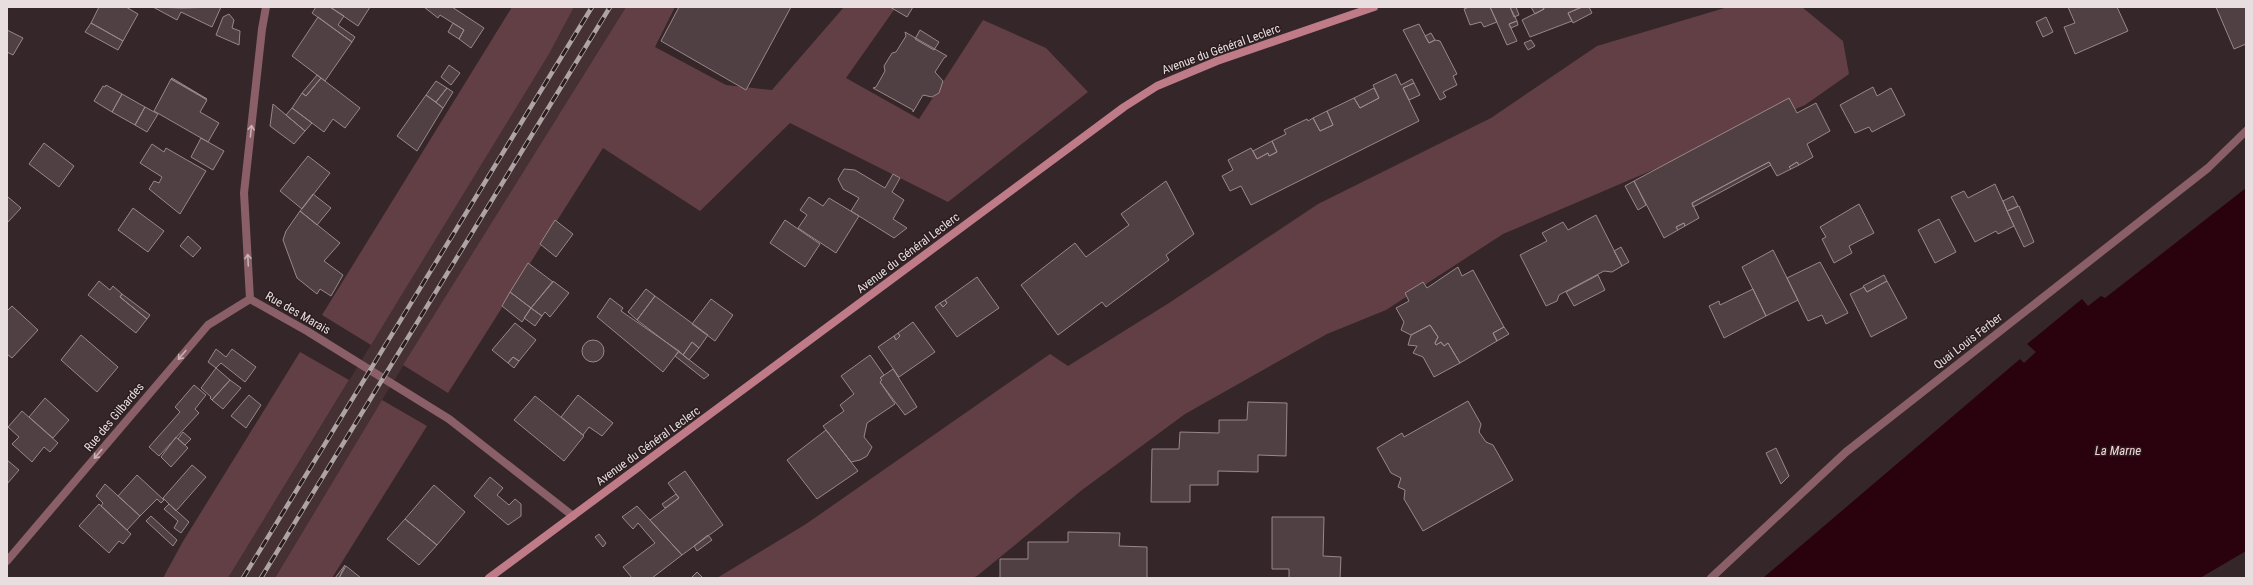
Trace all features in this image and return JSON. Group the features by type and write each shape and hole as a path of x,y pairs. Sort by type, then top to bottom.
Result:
{"main road":[{"name":"Avenue du Général Leclerc","path":"489,578 1124,107 1157,86 1217,61 1374,7"}],"street":[{"name":"Rue des Marais","path":"266,7 262,29 244,193 250,299 307,331 449,419 573,516"},
{"name":"Quai Louis Ferber","path":"1711,578 1846,452 2208,168 2246,132"},
{"name":"Rue des Gilbardes","path":"7,561 208,325 250,299"}],"shaded area":[{"path":"512,7 574,7 549,54 371,345 322,315"},
{"path":"574,7 626,7 382,400 275,578 228,578 549,54"},
{"path":"626,7 675,7 655,47 726,85 772,90 844,7 896,7 846,78 919,119 983,20 1046,48 1088,92 948,202 790,123 700,211 603,148 448,393 403,365"},
{"path":"1728,7 1802,7 1843,41 1849,74 1805,105 1503,234 1386,310 1327,334 1185,414 1082,490 977,576 972,578 717,578 806,524 1050,354 1068,366 1169,303 1318,204 1491,118 1597,46"},
{"path":"300,352 349,380 228,578 163,578 182,543"},
{"path":"382,400 427,426 332,578 275,578"}],"water":[{"name":"La Marne","path":"2246,188 2246,551 2200,578 1763,578 2020,359 2024,363 2036,352 2027,344 2082,299 2088,306 2101,296 2105,298"}],"building":[{"path":"99,7 126,7 138,14 123,41 91,23"},
{"path":"153,7 221,7 212,27 181,12 177,20"},
{"path":"316,7 330,7 344,16 338,25 355,37 352,42 312,13"},
{"path":"330,7 370,7 358,26"},
{"path":"424,7 452,7 484,28 471,48 459,39 464,30 440,15 438,18"},
{"path":"679,7 791,7 746,90 661,41"},
{"path":"890,7 913,7 907,17"},
{"path":"1469,7 1490,7 1497,22 1484,27 1481,22 1470,25 1464,9"},
{"path":"1490,7 1510,7 1517,21 1509,24 1517,41 1507,45"},
{"path":"1510,7 1516,7 1519,15 1514,17"},
{"path":"1531,7 1543,7 1544,9 1535,14"},
{"path":"1543,7 1582,7 1568,13 1572,21 1530,37 1522,20 1544,9"},
{"path":"1582,7 1589,7 1592,13 1573,23 1568,13"},
{"path":"2068,7 2117,7 2128,31 2075,54 2064,27 2075,23"},
{"path":"2216,7 2246,7 2246,44 2234,49"},
{"path":"229,14 234,20 232,28 240,31 239,45 216,35 223,17"},
{"path":"318,17 352,42 325,81 292,56"},
{"path":"2046,17 2053,32 2043,37 2036,22"},
{"path":"1517,21 1518,25 1511,28 1509,24"},
{"path":"91,23 123,41 118,50 85,32"},
{"path":"453,23 464,30 459,39 448,32"},
{"path":"1419,24 1429,43 1435,40 1440,41 1457,74 1453,76 1457,85 1443,92 1446,97 1440,100 1403,30"},
{"path":"7,30 23,38 13,55 7,52"},
{"path":"920,30 939,42 934,50 915,39"},
{"path":"905,32 947,56 935,72 943,81 939,93 932,97 923,95 913,112 913,110 873,88 876,87 885,71 884,66 892,53 896,52 906,36"},
{"path":"1431,33 1435,40 1429,43 1425,36"},
{"path":"1531,40 1535,46 1528,50 1524,43"},
{"path":"449,65 460,73 451,85 441,77"},
{"path":"1396,74 1401,85 1412,79 1414,83 1403,88 1419,121 1251,205 1241,186 1230,191 1222,176 1233,170 1228,160 1251,148 1257,159 1268,153 1269,156 1277,152 1272,141 1286,134 1284,130 1307,119 1308,121 1313,118 1320,131 1333,125 1327,111 1354,98 1360,108 1379,98 1373,85"},
{"path":"317,75 321,78 306,96 302,93"},
{"path":"172,78 207,99 171,79"},
{"path":"321,78 360,108 345,128 333,119 324,132 292,108 302,93 306,96"},
{"path":"171,79 207,100 200,112 219,123 208,142 154,111"},
{"path":"436,81 447,88 436,102 426,95"},
{"path":"1414,83 1420,95 1409,100 1403,88"},
{"path":"106,85 122,94 112,112 94,101 103,86 105,87"},
{"path":"1873,87 1877,96 1891,88 1905,115 1872,132 1869,127 1855,133 1840,105"},
{"path":"447,88 453,92 443,108 436,102"},
{"path":"1374,88 1379,98 1360,108 1354,98"},
{"path":"122,94 145,107 135,125 112,112"},
{"path":"426,95 443,108 417,151 397,136"},
{"path":"1789,98 1797,113 1816,103 1830,131 1807,144 1813,157 1799,165 1797,162 1789,167 1791,169 1777,176 1769,162 1692,203 1699,218 1685,226 1684,223 1676,227 1678,230 1664,238 1634,181"},
{"path":"273,104 305,131 294,144 270,126"},
{"path":"145,107 158,114 147,132 135,125"},
{"path":"292,108 312,123 305,131 286,115"},
{"path":"1327,111 1333,125 1320,131 1313,118"},
{"path":"201,138 224,151 213,170 191,157"},
{"path":"1272,141 1277,152 1269,156 1268,153 1257,159 1253,151"},
{"path":"44,143 74,166 59,187 29,164"},
{"path":"152,144 164,152 166,148 206,171 180,214 149,189 154,181 159,183 162,177 140,163"},
{"path":"308,156 330,173 302,209 280,191"},
{"path":"1769,162 1771,165 1693,207 1692,203"},
{"path":"1797,162 1799,165 1791,169 1789,167"},
{"path":"844,169 855,170 885,188 893,174 900,178 892,192 904,200 893,219 907,228 894,238 851,211 859,198 843,189 838,179"},
{"path":"1166,181 1194,234 1166,255 1169,260 1106,307 1102,302 1058,335 1021,285 1075,243 1086,257 1129,225 1121,214"},
{"path":"1634,181 1646,205 1638,210 1625,186"},
{"path":"1995,184 2014,226 1998,234 1996,231 1975,242 1951,197 1964,191 1968,198"},
{"path":"313,194 331,208 317,225 300,211"},
{"path":"2013,196 2018,206 2007,211 2003,201"},
{"path":"8,197 21,208 7,223 7,198"},
{"path":"809,197 823,206 829,198 859,216 836,253 798,228 807,215 800,210"},
{"path":"1859,204 1874,233 1849,246 1852,253 1834,263 1822,239 1826,237 1820,227"},
{"path":"2019,206 2034,242 2024,247 2007,211"},
{"path":"133,208 164,231 148,252 118,230"},
{"path":"300,211 340,243 324,261 343,275 331,296 320,289 317,294 297,278 283,240 286,231"},
{"path":"1596,215 1622,266 1612,272 1604,271 1559,295 1557,301 1546,306 1520,255 1547,241 1542,233 1563,222 1568,230"},
{"path":"1939,219 1956,252 1935,263 1918,230"},
{"path":"555,220 573,234 556,257 540,244"},
{"path":"785,220 820,244 805,267 770,243"},
{"path":"1684,223 1685,226 1678,230 1676,227"},
{"path":"188,236 201,248 193,257 180,246"},
{"path":"1621,247 1629,262 1622,266 1614,251"},
{"path":"1773,250 1798,300 1766,316 1742,267"},
{"path":"1820,262 1848,313 1826,324 1822,315 1808,321 1787,278"},
{"path":"528,263 553,282 531,308 510,292"},
{"path":"1458,267 1462,276 1473,270 1504,327 1493,333 1497,341 1460,363 1448,343 1444,346 1441,342 1436,345 1435,343 1438,337 1430,325 1411,335 1401,330 1404,322 1396,308 1409,301 1405,293 1423,282 1427,288"},
{"path":"1598,275 1605,290 1574,306 1566,292"},
{"path":"1884,275 1887,281 1867,292 1863,286"},
{"path":"977,277 999,308 957,337 935,307 940,303 943,307 947,303 945,300"},
{"path":"99,281 110,290 113,286 122,294 120,297 147,319 136,333 88,295"},
{"path":"553,281 569,293 550,317 545,312 542,316 531,308"},
{"path":"1887,281 1907,318 1871,337 1850,294 1864,287 1867,292"},
{"path":"646,289 655,296 637,320 628,312"},
{"path":"1753,289 1766,316 1724,338 1709,306 1719,301 1720,305"},
{"path":"510,292 531,308 522,322 502,306"},
{"path":"122,294 150,315 147,319 120,297"},
{"path":"655,296 708,335 699,348 692,342 683,355 637,320"},
{"path":"610,298 623,308 621,311 679,351 663,372 597,317"},
{"path":"711,299 733,315 715,341 692,324"},
{"path":"945,300 947,303 943,307 940,303"},
{"path":"12,306 38,330 12,358 7,354 7,311"},
{"path":"531,308 542,316 535,326 524,318"},
{"path":"913,322 935,352 899,377 878,347 894,336 896,340 900,336 898,333"},
{"path":"515,323 536,340 519,361 513,357 508,363 492,350"},
{"path":"1430,325 1438,337 1435,343 1436,345 1441,342 1444,346 1448,343 1460,363 1434,377 1423,357 1413,353 1417,346 1408,345 1411,335"},
{"path":"1504,327 1509,334 1497,341 1493,333"},
{"path":"898,333 900,336 896,340 894,336"},
{"path":"81,335 118,367 97,392 61,360"},
{"path":"593,340 601,343 604,351 601,359 593,362 585,359 582,351 585,343"},
{"path":"692,342 699,348 689,360 683,355"},
{"path":"216,349 226,357 232,349 256,367 245,382 221,363 216,368 208,362"},
{"path":"679,351 709,375 704,379 675,356"},
{"path":"870,355 884,375 880,378 882,380 880,382 895,404 867,423 864,437 872,447 867,456 860,460 851,462 823,426 844,411 840,405 854,394 841,376"},
{"path":"513,357 519,361 514,368 508,363"},
{"path":"216,368 230,380 212,400 210,398 211,397 201,388"},
{"path":"893,369 917,407 905,415 880,382 882,380 880,378"},
{"path":"230,380 241,388 223,409 212,400"},
{"path":"194,385 206,395 195,409 199,413 159,456 149,447 180,412 175,407"},
{"path":"249,395 261,405 246,428 231,416"},
{"path":"578,395 613,423 602,436 589,427 583,435 561,417"},
{"path":"535,396 584,436 564,461 514,420"},
{"path":"45,398 69,420 53,438 29,417"},
{"path":"1468,401 1481,424 1479,432 1486,442 1493,445 1513,480 1423,531 1404,499 1405,490 1398,487 1401,478 1391,473 1377,448 1402,433 1404,437"},
{"path":"1248,402 1287,403 1286,456 1258,455 1258,472 1218,471 1218,485 1190,485 1190,502 1151,502 1152,449 1179,449 1180,432 1219,433 1219,420 1247,420"},
{"path":"22,411 58,443 50,452 44,447 32,462 12,444 19,437 8,427"},
{"path":"826,430 858,471 817,499 787,460"},
{"path":"183,432 191,439 185,445 178,439"},
{"path":"176,437 188,448 171,467 161,457"},
{"path":"1776,448 1789,476 1781,484 1766,453"},
{"path":"7,460 19,470 7,484"},
{"path":"192,465 206,477 176,511 163,498"},
{"path":"685,471 723,525 682,555 650,520 679,498 668,483"},
{"path":"137,475 164,500 161,503 157,499 140,516 118,496"},
{"path":"490,477 503,488 497,495 509,505 515,499 521,504 521,516 508,525 474,496"},
{"path":"105,484 140,516 127,530 101,506 103,503 96,496"},
{"path":"434,485 465,512 437,545 405,519"},
{"path":"676,494 679,498 665,508 662,504"},
{"path":"99,504 131,534 123,544 119,541 109,553 79,526"},
{"path":"169,504 189,522 181,533 174,528 178,521 164,509"},
{"path":"637,506 682,555 652,578 632,578 623,567 655,543 638,523 633,529 622,517"},
{"path":"151,516 177,540 173,546 146,521"},
{"path":"1272,517 1324,517 1323,556 1341,557 1340,578 1289,578 1289,569 1272,569"},
{"path":"405,519 437,545 419,565 387,539"},
{"path":"1068,532 1120,533 1119,546 1147,547 1147,578 1000,578 1000,559 1028,559 1028,542 1068,542"},
{"path":"599,534 606,543 603,547 595,537"},
{"path":"708,535 712,540 697,551 694,546"},
{"path":"345,565 339,578 335,578"},
{"path":"346,566 361,578 339,578"},
{"path":"697,572 703,578 691,578"}],"railway":[{"path":"243,578 592,7"},
{"path":"261,578 610,7"}]}
